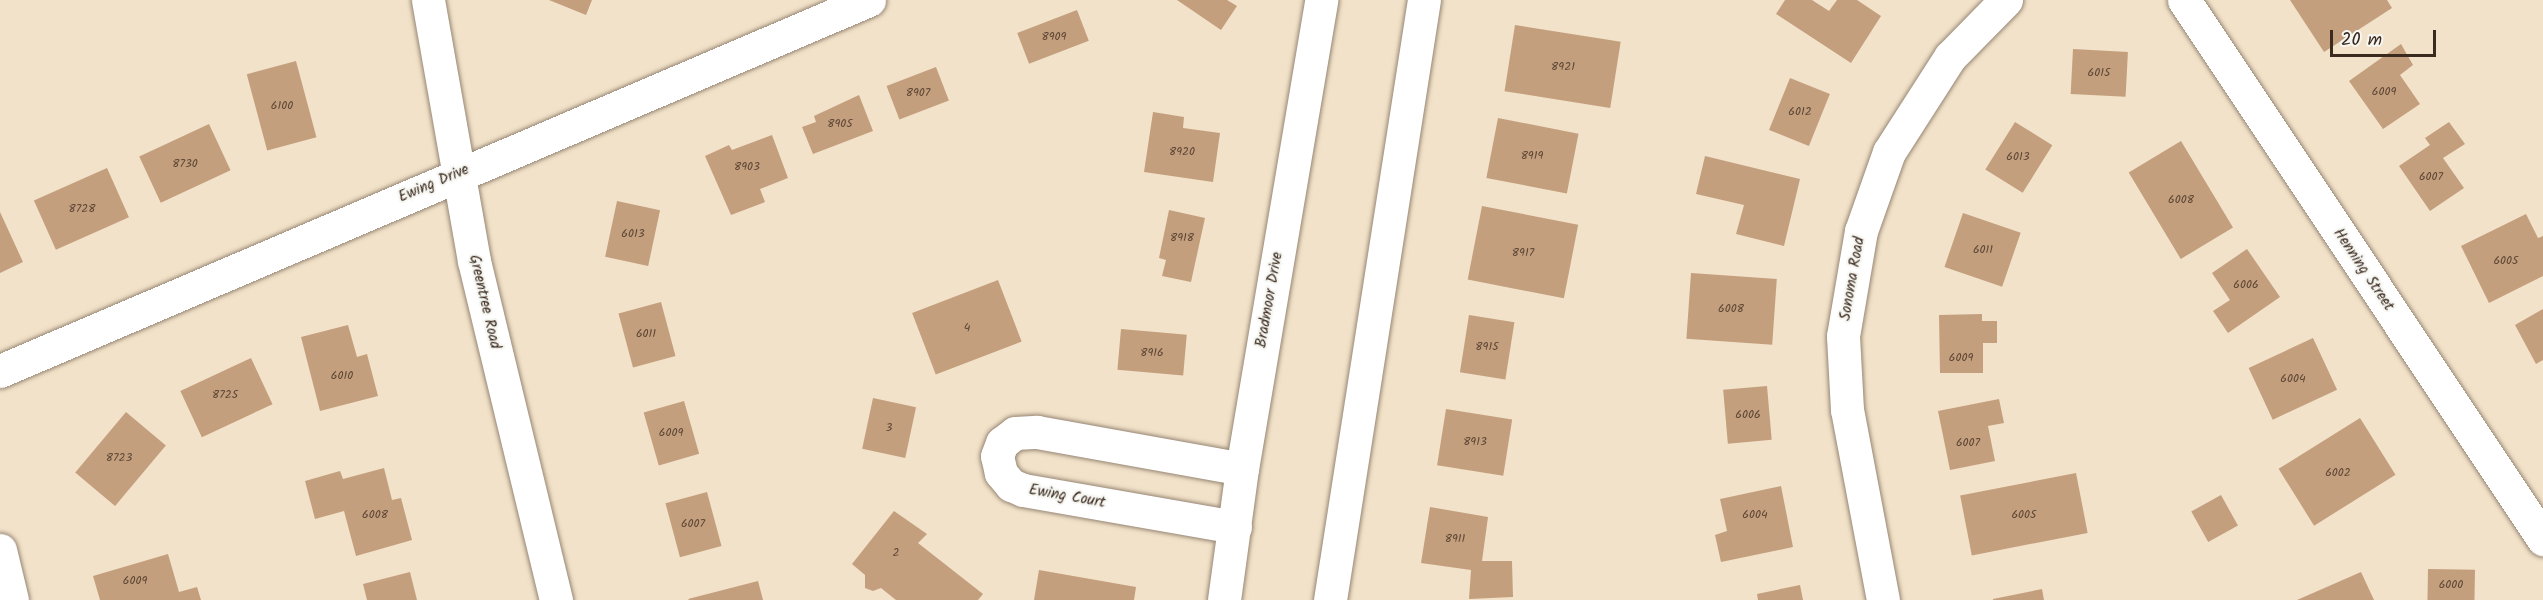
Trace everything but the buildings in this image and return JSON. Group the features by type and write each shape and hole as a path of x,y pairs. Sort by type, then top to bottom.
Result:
{"street":[{"name":"Greentree Road","path":"428,0 456,174 556,600"},
{"name":"Ewing Drive","path":"0,371 456,174 869,0"},
{"name":"Bradmoor Drive","path":"1224,600 1242,469 1321,0"},
{"path":"1330,600 1424,0"},
{"name":"Sonoma Road","path":"1882,600 1847,410 1843,336 1861,231 1889,152 1950,57 2006,0"},
{"name":"Henning Street","path":"2184,0 2543,539"},
{"name":"Ewing Court","path":"1235,527 1023,490 1011,485 1001,474 997,456 1002,443 1015,433 1037,432 1242,469"},
{"path":"0,550 12,600"}]}
